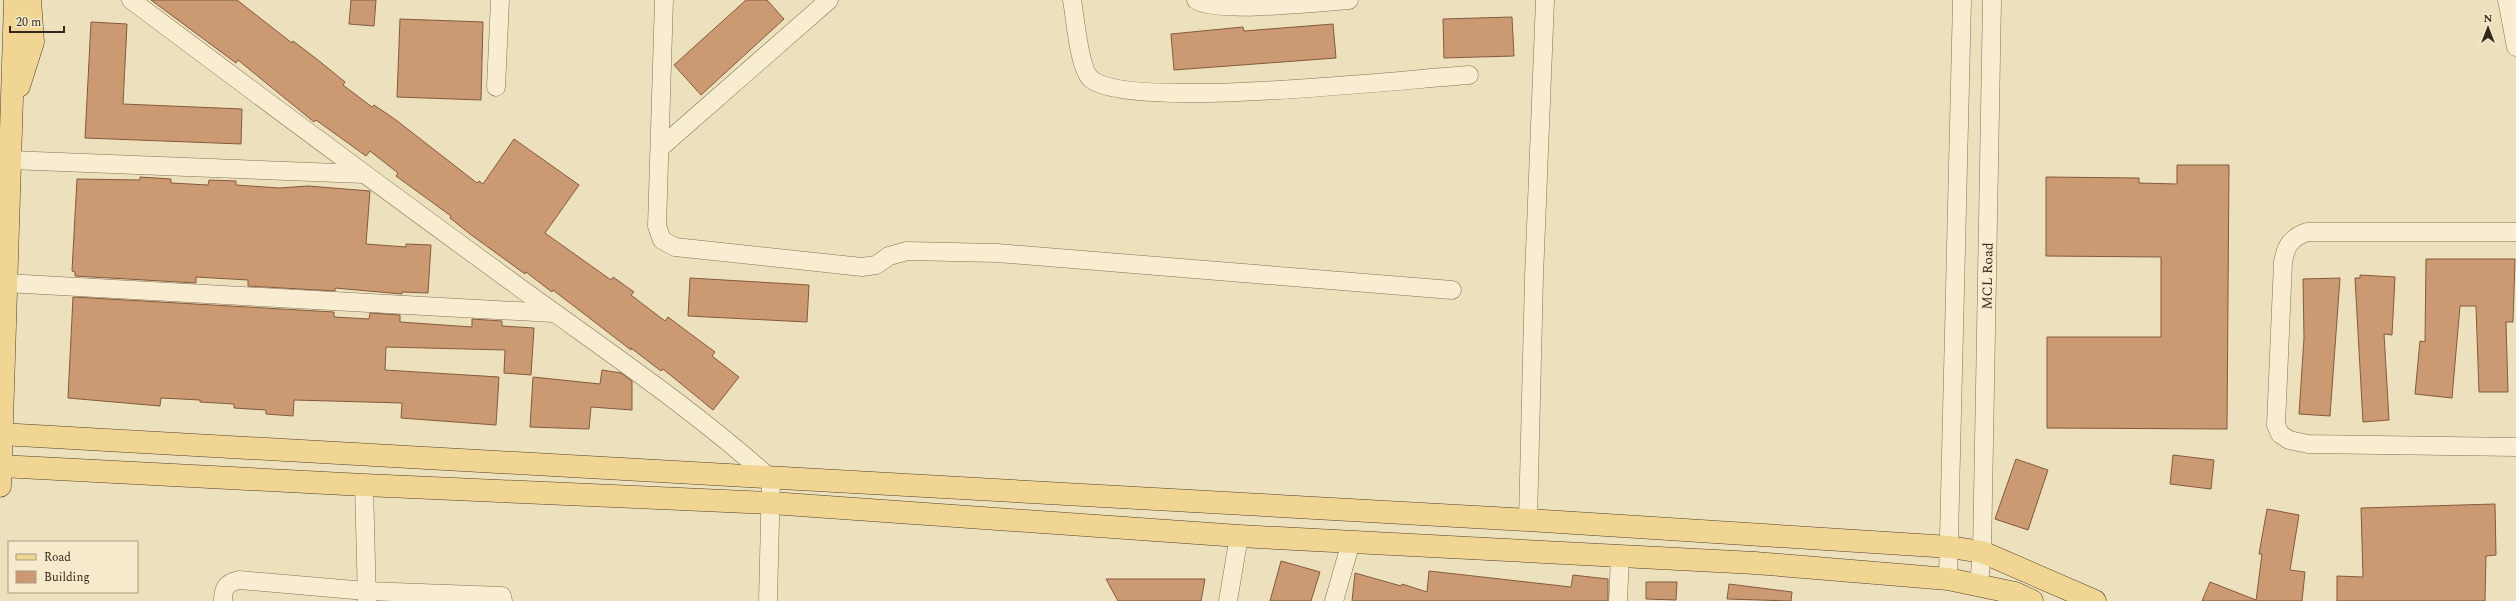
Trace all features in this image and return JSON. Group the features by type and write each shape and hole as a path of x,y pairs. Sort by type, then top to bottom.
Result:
{"main road":[{"path":"15,0 0,434 0,472 364,485 771,503 1239,536 1755,563 1948,579 1979,584 2015,593 2032,601"},
{"path":"12,104 26,71 33,42 30,0"},
{"path":"0,434 771,479 1528,520 1950,547 1982,552 2095,601"}],"street":[{"path":"131,0 364,174 553,313 672,398 736,447 771,479 768,601"},
{"path":"496,87 500,0"},
{"path":"664,0 657,226 662,240 675,246 862,267 876,265 890,256 907,251 996,252 1452,290"},
{"path":"660,148 829,0"},
{"path":"1072,0 1081,58 1090,78 1108,88 1138,92 1273,90 1468,74"},
{"path":"1196,0 1200,4 1228,7 1349,0"},
{"path":"1528,520 1534,277 1545,0"},
{"path":"1948,579 1950,547 1962,0"},
{"name":"MCL Road","path":"1979,584 1982,552 1992,0"},
{"path":"2507,0 2516,47"},
{"path":"10,160 364,174"},
{"path":"2516,232 2307,232 2293,238 2286,248 2283,262 2276,425 2280,434 2289,440 2308,444 2516,447"},
{"path":"5,283 553,313"},
{"path":"364,485 366,596"},
{"path":"1228,601 1239,536"},
{"path":"1334,601 1351,542"},
{"path":"1618,601 1620,557"},
{"path":"223,601 225,586 229,582 239,580 366,596 502,596 503,601"}],"building":[{"path":"151,0 237,0 292,43 293,41 318,60 345,82 343,85 372,107 374,105 396,120 477,183 479,181 483,184 514,139 579,185 545,233 611,280 613,277 634,292 631,295 665,321 668,317 715,352 712,356 739,377 713,410 663,369 661,371 553,290 552,292 526,272 525,274 470,234 450,218 451,216 396,176 398,173 370,151 366,156 316,120 314,122 238,60 236,63"},
{"path":"351,0 376,0 374,26 349,24"},
{"path":"746,0 767,0 784,19 701,95 674,65"},
{"path":"1512,17 1514,56 1444,58 1443,19"},
{"path":"400,19 483,22 481,100 397,97"},
{"path":"91,22 127,24 123,104 242,109 241,144 85,138"},
{"path":"1333,24 1336,58 1174,70 1171,34 1243,27 1244,31"},
{"path":"2177,165 2229,165 2227,429 2047,428 2047,337 2161,337 2161,257 2046,256 2046,177 2139,178 2139,183 2177,184"},
{"path":"140,177 171,179 171,183 208,185 209,180 236,181 236,185 279,188 308,186 370,191 366,244 406,247 406,244 431,245 428,293 402,292 402,294 335,288 335,291 248,286 248,280 196,277 196,283 75,276 75,272 72,271 77,179 140,180"},
{"path":"2426,259 2515,259 2513,322 2506,322 2508,392 2479,392 2476,306 2460,306 2452,398 2415,394 2420,341 2425,342"},
{"path":"2360,275 2395,277 2392,335 2384,334 2389,420 2363,422 2355,278 2360,278"},
{"path":"690,278 809,285 807,322 688,316"},
{"path":"2340,278 2330,416 2299,414 2304,338 2303,279"},
{"path":"73,297 334,312 334,317 369,319 370,313 400,315 400,322 472,327 472,319 502,321 502,326 534,328 531,375 504,373 505,350 386,347 385,370 499,377 496,425 401,418 402,403 294,400 293,416 266,414 266,410 234,408 234,404 200,402 200,400 161,398 160,406 68,398"},
{"path":"602,370 621,373 632,381 632,410 591,407 589,429 530,427 533,377 600,384"},
{"path":"2173,455 2214,460 2211,489 2170,484"},
{"path":"2016,459 2048,470 2028,530 1995,519"},
{"path":"2495,504 2496,555 2486,556 2485,601 2337,601 2337,576 2363,577 2361,508"},
{"path":"2267,509 2299,515 2290,570 2305,572 2302,601 2256,601 2262,554 2259,554"},
{"path":"1281,561 1320,572 1311,601 1270,601"},
{"path":"1429,571 1571,587 1573,575 1608,579 1608,601 1352,601 1355,573 1401,586 1402,584 1427,592"},
{"path":"1106,579 1205,579 1201,601 1118,601"},
{"path":"1646,582 1677,582 1676,600 1646,599"},
{"path":"2210,582 2256,600 2256,601 2202,601"},
{"path":"1729,584 1792,592 1791,601 1727,599"}]}
